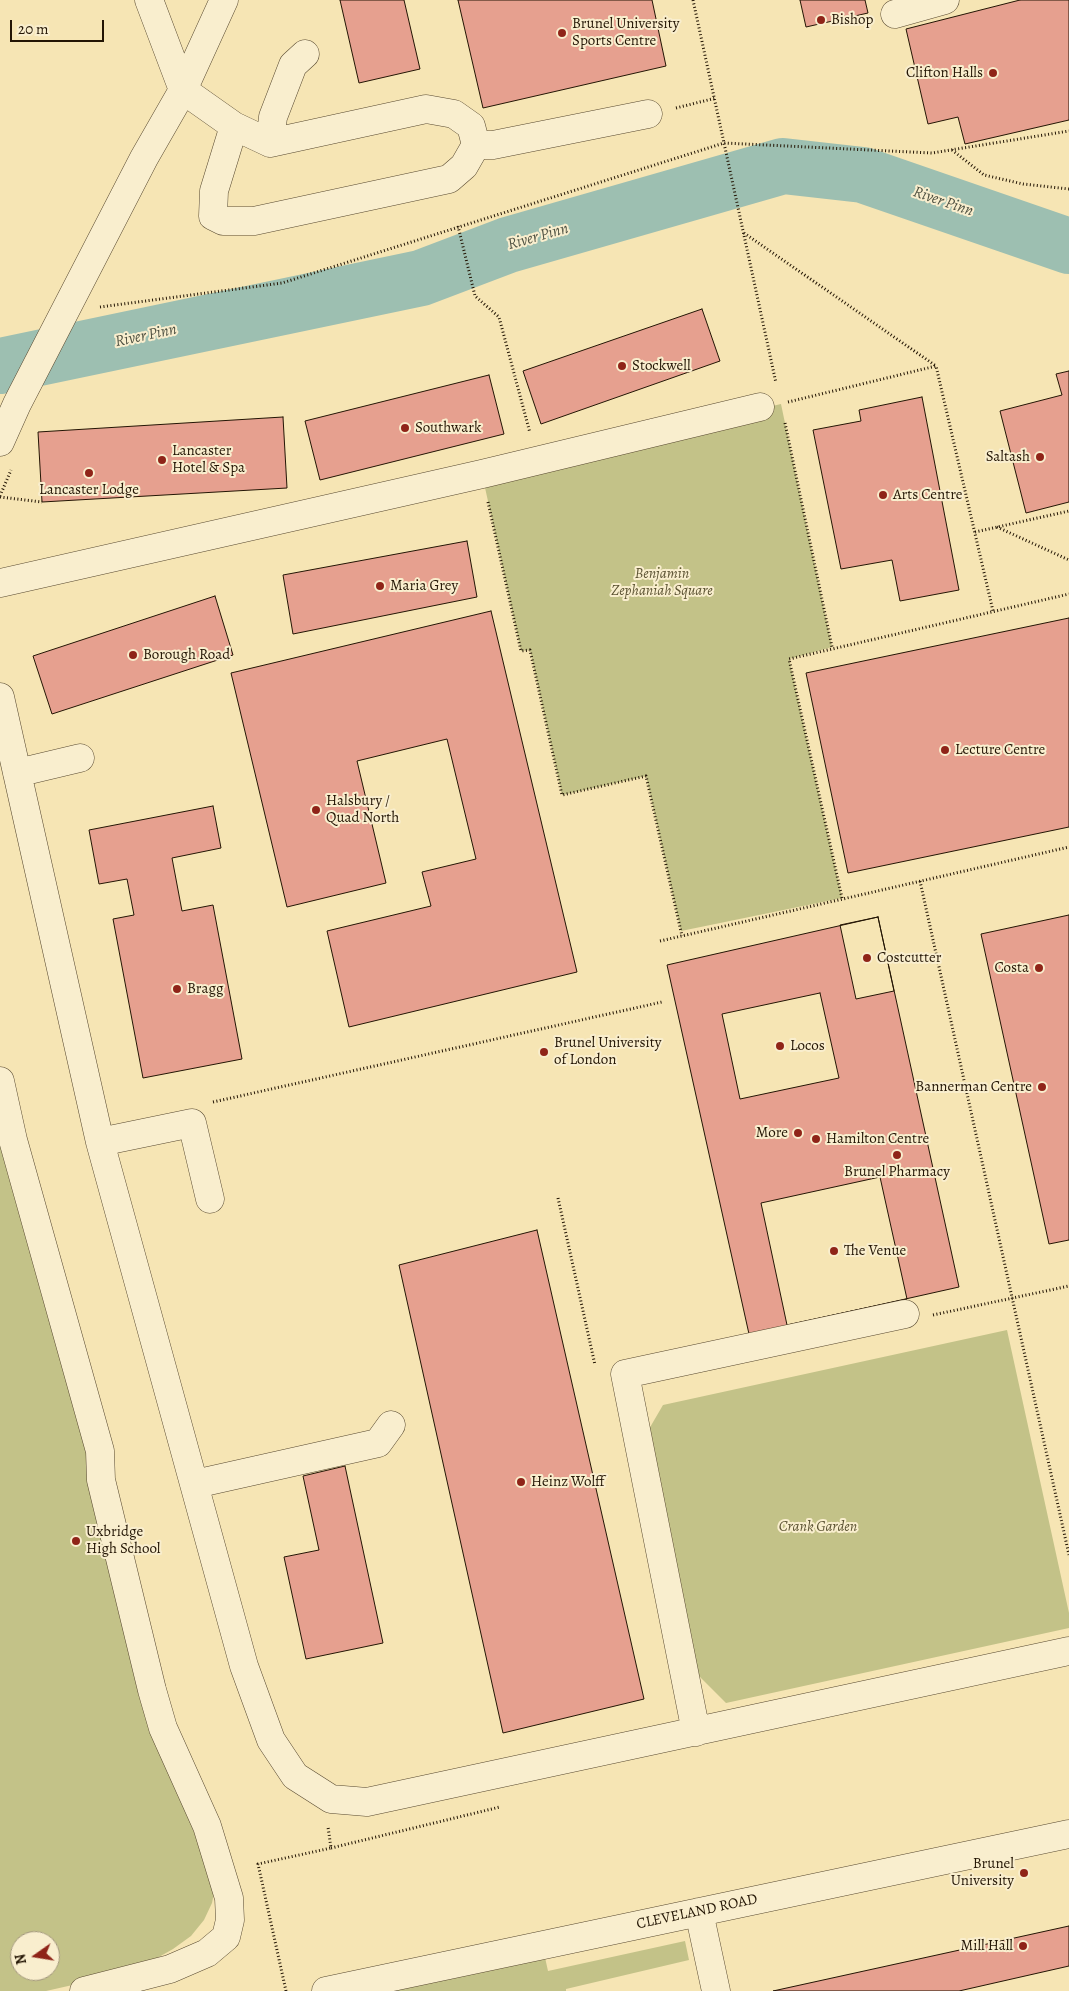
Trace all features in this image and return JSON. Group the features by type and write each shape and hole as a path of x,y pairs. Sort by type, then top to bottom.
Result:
{"street":[{"path":"149,0 183,90 234,126 270,143 426,109 454,114 471,126 476,145 464,166 449,178 254,221 223,221 212,216 214,191 234,126"},
{"path":"0,442 49,340 144,158 183,90 224,0"},
{"path":"895,14 945,0"},
{"path":"270,143 273,118 293,65 305,54"},
{"path":"476,145 493,145 648,114"},
{"path":"0,583 537,460 774,408"},
{"path":"0,697 100,1142 244,1666 271,1740 295,1776 331,1799 367,1802 1069,1651"},
{"path":"17,773 80,758"},
{"path":"0,1081 13,1140 100,1451 101,1480 152,1690 170,1744 207,1826 229,1898 230,1920 226,1937 207,1953 170,1969 84,1991"},
{"path":"100,1142 192,1123 210,1199"},
{"path":"696,1732 625,1374 905,1314"},
{"path":"195,1484 378,1443 391,1425"},
{"name":"CLEVELAND ROAD","path":"326,1991 1069,1834"},
{"path":"698,1912 716,1991"}],"path":[{"path":"693,0 716,98 726,156 776,385"},
{"path":"648,114 716,98"},
{"path":"94,308 282,283 724,142 932,153 1069,131"},
{"path":"951,150 984,175 1023,184 1069,189"},
{"path":"458,226 475,296 499,317 537,460"},
{"path":"744,232 936,366 993,611"},
{"path":"832,647 774,408 936,366"},
{"path":"482,474 521,652 530,650 562,795 646,776 682,936"},
{"path":"0,497 42,502"},
{"path":"975,532 1069,511"},
{"path":"997,527 1069,560"},
{"path":"842,898 789,659 832,647 1069,594"},
{"path":"660,941 1069,847"},
{"path":"920,881 1069,1555"},
{"path":"204,1104 662,1002"},
{"path":"1012,1299 1069,1286"},
{"path":"286,1991 258,1864 331,1848 328,1833 331,1799"}],"green space":[{"name":"Benjamin Zephaniah Square","path":"781,404 832,647 789,659 842,898 681,931 646,776 562,795 530,650 521,651 482,474"},
{"name":"Uxbridge High School","path":"5,1144 92,1455 149,1712 215,1888 212,1903 204,1920 191,1936 150,1962 108,1977 46,1991 0,1991 0,1145"},
{"name":"Crank Garden","path":"1007,1330 1069,1613 1069,1628 726,1703 690,1667 649,1429 663,1405"},
{"path":"685,1941 689,1960 566,1989 566,1991 329,1991 542,1944 548,1971"}],"building":[{"path":"340,0 404,0 420,69 359,83"},
{"name":"Brunel University Sports Centre","path":"458,0 652,0 666,66 483,108"},
{"name":"Bishop","path":"800,0 865,0 868,13 806,27"},
{"name":"Clifton Halls","path":"1020,0 1069,0 1069,120 965,144 958,117 928,124 906,29"},
{"name":"Stockwell","path":"702,309 720,361 541,424 523,371"},
{"name":"Saltash","path":"1069,371 1069,502 1026,513 1000,411 1062,395 1056,374"},
{"name":"Southwark","path":"489,375 504,434 320,480 305,421"},
{"name":"Arts Centre","path":"922,397 959,590 900,601 892,560 841,569 813,430 861,421 859,410"},
{"name":"Lancaster Hotel & Spa","path":"283,417 287,488 42,502 38,432"},
{"name":"Maria Grey","path":"467,541 477,597 293,634 283,575"},
{"name":"Borough Road","path":"215,596 233,655 52,714 33,656"},
{"name":"Halsbury / Quad North","path":"491,611 577,972 349,1027 327,931 431,906 422,872 476,859 447,739 357,761 386,883 287,907 231,673"},
{"name":"Lecture Centre","path":"1069,618 1069,827 848,873 806,673"},
{"name":"Bragg","path":"213,806 221,848 172,858 182,911 213,905 242,1059 143,1078 113,919 134,915 127,879 99,884 89,830"},
{"name":"Bannerman Centre","path":"1069,915 1069,1240 1049,1244 981,934"},
{"name":"Hamilton Centre","path":"878,917 959,1287 749,1334 667,965"},
{"name":"Costcutter","path":"878,917 894,991 856,999 840,925"},
{"name":"Locos","path":"820,993 839,1078 740,1099 722,1014"},
{"name":"The Venue","path":"880,1177 907,1299 787,1325 761,1203"},
{"name":"Heinz Wolff","path":"537,1230 644,1699 503,1733 399,1265"},
{"path":"345,1466 383,1643 306,1659 284,1557 319,1550 303,1476"},
{"name":"Mill Hall","path":"1069,1926 1069,1966 959,1991 773,1991"}],"waterway":[{"name":"River Pinn","path":"0,366 421,278 508,245 783,166 863,175 1069,246"}],"place":[{"name":"Bishop","path":"821,20"},
{"name":"Brunel University Sports Centre","path":"562,33"},
{"name":"Clifton Halls","path":"993,73"},
{"name":"Stockwell","path":"622,366"},
{"name":"Southwark","path":"405,428"},
{"name":"Saltash","path":"1040,457"},
{"name":"Lancaster Hotel & Spa","path":"162,460"},
{"name":"Lancaster Lodge","path":"89,473"},
{"name":"Arts Centre","path":"883,495"},
{"name":"Maria Grey","path":"380,586"},
{"name":"Borough Road","path":"133,655"},
{"name":"Lecture Centre","path":"945,750"},
{"name":"Halsbury / Quad North","path":"316,810"},
{"name":"Costcutter","path":"867,958"},
{"name":"Costa","path":"1039,968"},
{"name":"Bragg","path":"177,989"},
{"name":"Locos","path":"780,1046"},
{"name":"Brunel University of London","path":"544,1052"},
{"name":"Bannerman Centre","path":"1042,1087"},
{"name":"More","path":"798,1133"},
{"name":"Hamilton Centre","path":"816,1139"},
{"name":"Brunel Pharmacy","path":"897,1155"},
{"name":"The Venue","path":"834,1251"},
{"name":"Heinz Wolff","path":"521,1482"},
{"name":"Uxbridge High School","path":"76,1541"},
{"name":"Brunel University","path":"1024,1873"},
{"name":"Mill Hall","path":"1023,1946"}]}
